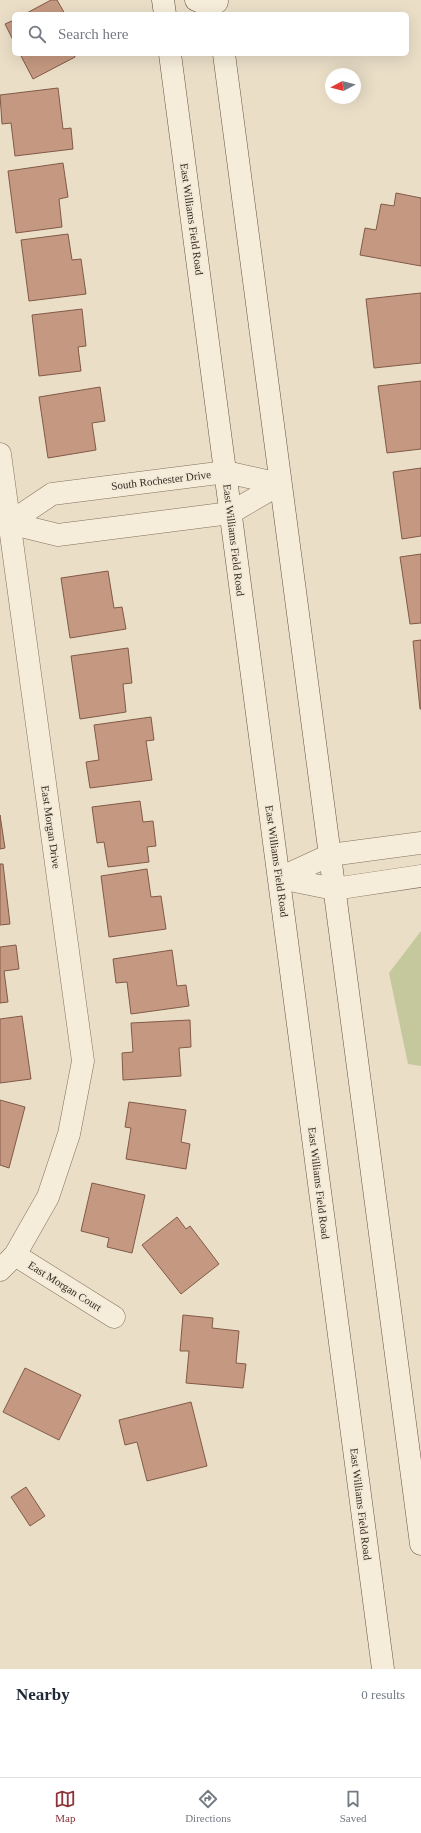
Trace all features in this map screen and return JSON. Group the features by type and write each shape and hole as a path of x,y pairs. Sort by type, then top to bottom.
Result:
{"main road":[{"path":"163,0 165,12"},
{"path":"196,0 203,3 218,5"},
{"name":"East Williams Field Road","path":"170,56 226,472 230,513 280,878 383,1669"},
{"path":"224,56 421,1544"},
{"name":"East Morgan Drive","path":"0,454 83,1061 69,1134 48,1197 15,1255 0,1270"},
{"name":"South Rochester Drive","path":"9,523 52,494 226,472 280,484"},
{"path":"9,523 58,535 230,513 280,484"},
{"path":"280,878 330,855 421,843"},
{"path":"280,878 334,889 421,876"},
{"name":"East Morgan Court","path":"15,1255 114,1317"}],"green space":[{"path":"421,931 421,1066 408,1064 389,973"}],"building":[{"path":"51,0 57,0 64,12 29,12"},
{"path":"12,21 12,38 5,24"},
{"path":"21,56 75,56 75,57 33,79"},
{"path":"58,88 63,129 71,128 73,149 15,156 11,123 2,124 0,95"},
{"path":"63,163 68,197 59,199 62,227 16,233 8,171"},
{"path":"396,193 421,198 421,266 360,255 365,228 376,230 381,204 394,206"},
{"path":"68,234 72,260 81,259 86,294 29,301 21,240"},
{"path":"421,293 421,363 374,368 366,299"},
{"path":"82,309 86,346 78,347 81,371 39,376 32,315"},
{"path":"421,381 421,449 387,453 378,386"},
{"path":"100,387 105,421 92,423 96,450 48,458 39,397"},
{"path":"421,468 421,536 402,539 393,472"},
{"path":"421,554 421,623 410,624 400,557"},
{"path":"108,571 114,608 122,607 126,629 70,638 61,578"},
{"path":"421,640 421,709 420,709 413,641"},
{"path":"128,648 132,683 123,684 126,712 80,719 71,656"},
{"path":"151,717 154,740 146,741 152,780 90,788 86,762 99,760 94,725"},
{"path":"140,801 143,822 153,821 156,846 147,847 149,862 108,867 104,842 97,843 92,807"},
{"path":"0,815 5,848 0,849"},
{"path":"0,864 3,864 10,924 0,925"},
{"path":"147,869 151,897 161,896 166,929 109,937 101,876"},
{"path":"16,945 19,969 4,971 8,1002 0,1003 0,947"},
{"path":"172,950 177,986 186,985 189,1006 131,1014 127,982 116,983 113,959"},
{"path":"22,1016 31,1079 0,1083 0,1019"},
{"path":"190,1020 191,1047 179,1048 181,1076 123,1080 122,1053 133,1052 131,1023"},
{"path":"0,1100 25,1107 9,1168 0,1165"},
{"path":"129,1102 186,1110 181,1142 190,1144 186,1169 126,1159 131,1128 125,1127"},
{"path":"92,1183 145,1195 132,1253 107,1247 109,1238 81,1231"},
{"path":"177,1217 186,1229 190,1226 219,1264 181,1294 142,1245"},
{"path":"183,1315 213,1318 212,1328 239,1331 236,1363 246,1364 243,1388 186,1383 189,1351 180,1351"},
{"path":"25,1368 81,1395 59,1440 3,1412"},
{"path":"191,1402 207,1466 147,1481 137,1442 125,1445 119,1420"},
{"path":"26,1487 45,1516 30,1526 11,1497"}]}
